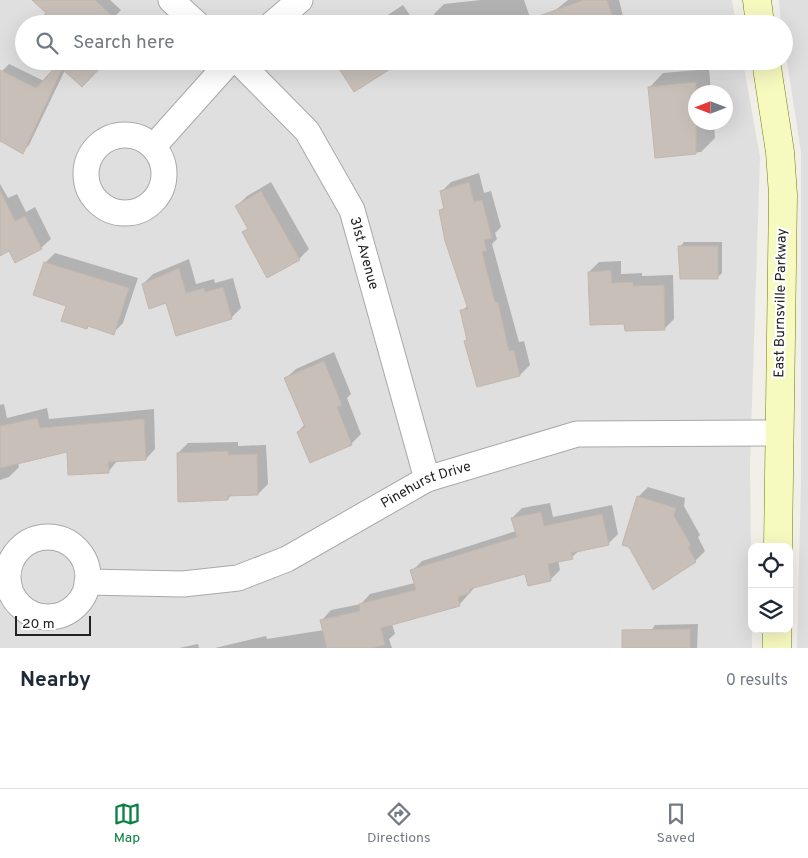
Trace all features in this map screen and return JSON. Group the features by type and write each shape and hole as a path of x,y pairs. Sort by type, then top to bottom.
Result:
{"street":[{"path":"171,0 187,15"},
{"path":"282,15 300,0"},
{"path":"757,0 759,15"},
{"path":"154,146 222,70"},
{"name":"31st Avenue","path":"247,70 307,131 352,210 427,479"},
{"name":"East Burnsville Parkway","path":"767,70 780,152 783,195 778,543"},
{"name":"Pinehurst Drive","path":"88,582 183,584 238,578 287,559 427,479 577,434 780,433"},
{"path":"777,633 777,648"}],"shaded area":[{"path":"0,0 732,0 734,15 15,15 15,70 745,70 760,157 750,465 751,543 748,543 748,633 752,633 752,648 0,648"},
{"path":"779,0 808,0 808,648 797,648 801,482 801,152 788,70 793,70 793,15 780,15"}],"building":[{"path":"32,0 95,0 111,15 44,15 46,13"},
{"path":"584,0 607,0 612,15 542,15"},
{"path":"0,70 36,88 53,70 62,70 23,154 0,141"},
{"path":"63,70 98,70 82,87"},
{"path":"340,70 389,70 354,92"},
{"path":"696,82 696,85 688,85 688,130 696,130 696,154 655,158 648,87"},
{"path":"469,182 474,202 482,200 492,238 484,240 487,250 482,252 495,302 498,302 509,351 514,350 520,376 477,387 464,341 467,340 460,310 468,309 445,241 439,210 444,209 440,191"},
{"path":"0,190 15,221 25,216 42,249 15,263 9,251 0,256"},
{"path":"261,191 300,260 267,278 242,232 248,229 235,206"},
{"path":"678,246 718,246 718,279 680,279"},
{"path":"44,262 129,288 114,335 88,326 87,329 61,321 66,306 33,295"},
{"path":"179,268 186,293 204,288 205,292 223,287 232,319 176,336 166,303 149,309 142,284"},
{"path":"611,270 612,283 633,282 633,286 664,285 665,330 625,331 624,324 590,325 588,272"},
{"path":"324,361 342,405 337,407 352,445 310,463 297,432 305,427 284,378"},
{"path":"37,418 40,428 144,419 146,460 108,462 109,473 68,475 67,452 0,468 0,426"},
{"path":"228,451 228,455 257,454 258,495 228,496 228,500 178,502 177,453"},
{"path":"637,496 676,508 674,516 691,545 688,547 696,562 653,590 629,547 622,545"},
{"path":"541,512 544,526 602,514 609,545 571,553 573,559 548,564 551,581 528,586 525,574 470,589 470,593 458,597 460,606 381,628 385,645 370,648 327,648 320,620 360,611 359,604 416,590 410,570 517,537 511,518"},
{"path":"690,629 690,648 622,648 622,630"}]}
